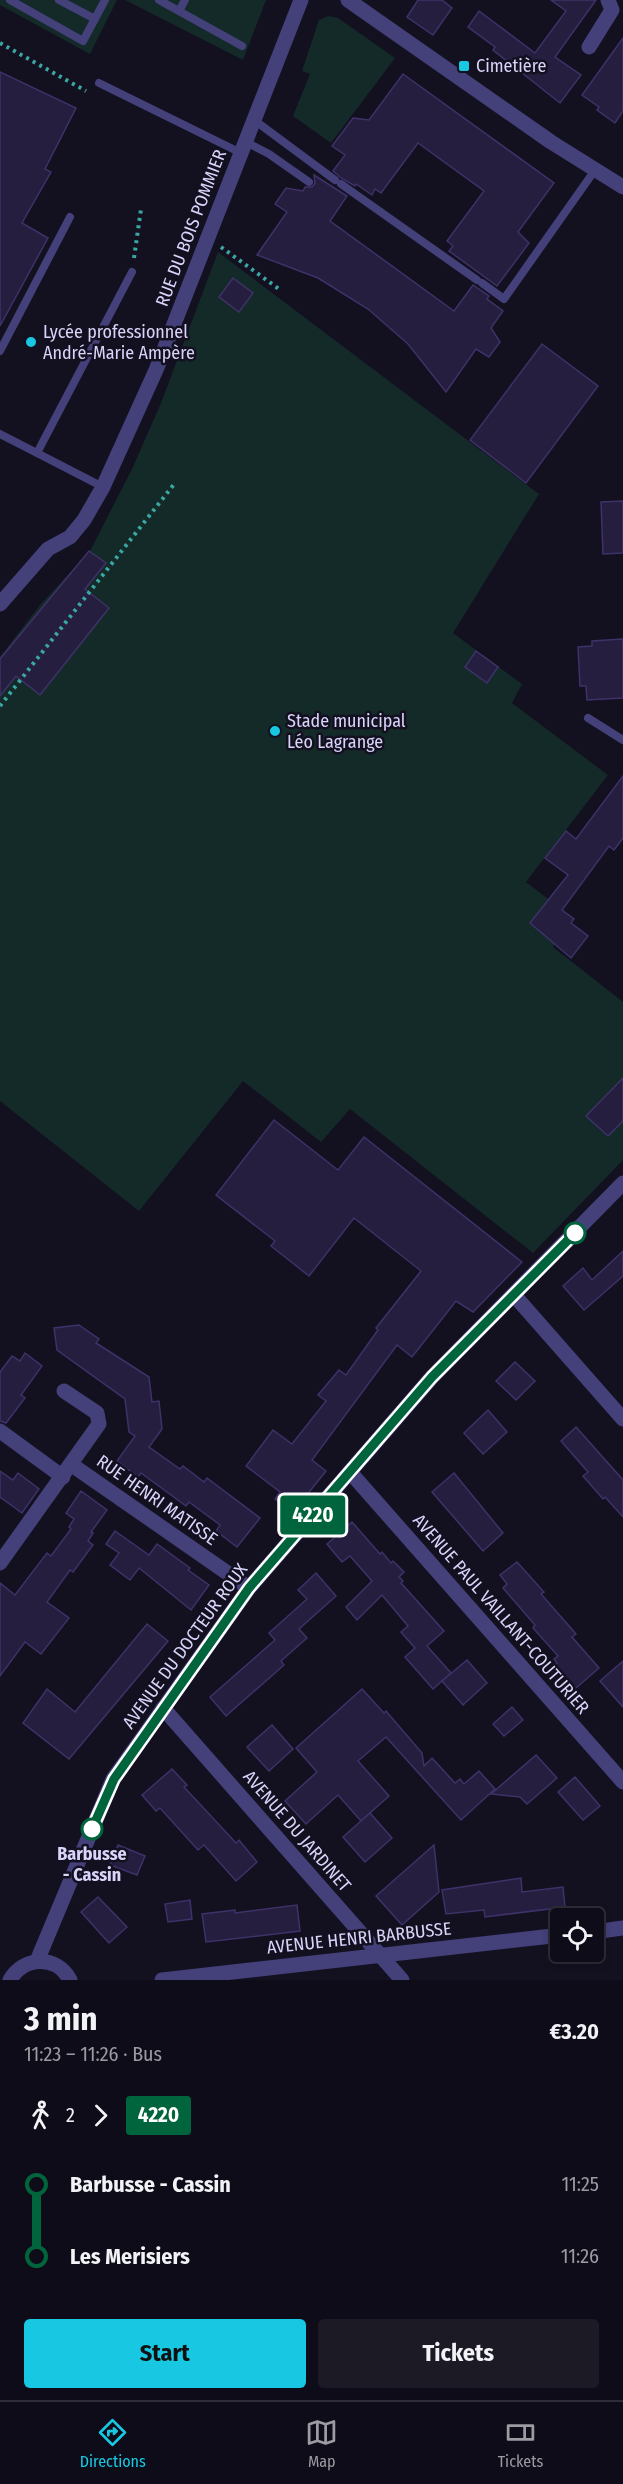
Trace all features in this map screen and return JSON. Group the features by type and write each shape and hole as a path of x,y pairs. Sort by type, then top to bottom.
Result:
{"street":[{"name":"RUE DU BOIS POMMIER","path":"0,604 48,549 70,537 84,520 103,487 156,370 301,0"},
{"path":"348,0 623,187"},
{"path":"589,46 612,10 608,0"},
{"name":"AVENUE DU DOCTEUR ROUX","path":"37,1961 114,1779 249,1588 432,1377 623,1184"},
{"path":"514,1295 623,1419"},
{"name":"RUE HENRI MATISSE","path":"64,1391 97,1413 99,1424 68,1471"},
{"name":"RUE HENRI MATISSE","path":"0,1431 68,1471 249,1588"},
{"path":"0,1563 68,1471"},
{"name":"AVENUE PAUL VAILLANT-COUTURIER","path":"350,1472 623,1782"},
{"name":"AVENUE DU JARDINET","path":"163,1708 402,1980"},
{"path":"604,1931 623,1928"},
{"name":"AVENUE HENRI BARBUSSE","path":"162,1980 550,1936"},
{"path":"0,1975 7,1980 20,1968 37,1961 49,1962 60,1967 70,1980"}],"lane":[{"path":"10,0 83,41 105,0"},
{"path":"59,0 95,19"},
{"path":"159,0 242,46"},
{"path":"179,11 185,0"},
{"path":"99,83 243,148 269,154 309,182"},
{"path":"254,120 504,299 595,170"},
{"path":"0,351 70,217"},
{"path":"37,453 132,272"},
{"path":"0,434 103,487"},
{"path":"588,718 623,740"}],"path":[{"path":"0,43 94,95"},
{"path":"132,272 141,209"},
{"path":"208,239 279,289"},
{"path":"0,706 175,483"}],"green space":[{"path":"0,0 117,0 90,54 0,5"},
{"path":"125,0 266,0 243,60"},
{"path":"328,16 338,18 395,58 331,143 293,116 310,74 302,71 319,20"},
{"name":"Stade municipal Léo Lagrange","path":"218,252 539,494 453,633 522,684 512,703 608,775 526,882 574,919 553,947 623,1002 623,1160 533,1253 350,1109 321,1142 243,1081 139,1211 0,1101 0,657 40,605 90,551 132,469 161,403"}],"building":[{"path":"418,0 442,0 452,8 433,35 407,17"},
{"path":"551,0 596,0 555,57 581,75 560,103 493,50 495,47 468,27 479,11 535,53 566,11"},
{"path":"623,38 623,111 615,123 597,110 599,107 582,95"},
{"path":"0,72 76,108 45,169 51,172 22,223 48,238 0,326"},
{"path":"403,74 554,183 518,232 529,243 497,286 449,251 453,246 447,241 484,191 418,143 381,193 375,189 372,195 333,171 345,155 332,146 353,118 369,120"},
{"path":"314,175 347,196 330,221 454,311 473,285 489,296 487,299 503,311 491,328 500,342 489,357 476,349 446,392 408,344 368,309 318,278 257,255 287,212 275,204 286,188 303,191 305,187 312,187 315,183"},
{"path":"233,278 253,293 239,312 219,297"},
{"path":"542,344 598,386 526,483 470,440"},
{"path":"623,501 623,553 603,554 601,502"},
{"path":"89,551 106,563 85,589 109,608 40,695 16,676 0,696 0,659"},
{"path":"623,639 623,698 587,700 586,686 580,686 578,647 592,646 592,641"},
{"path":"476,651 498,667 487,683 465,667"},
{"path":"623,776 623,838 614,850 609,846 562,910 574,919 571,923 588,936 571,958 530,923 568,875 545,858 566,831 576,839"},
{"path":"623,1078 623,1121 608,1136 586,1116"},
{"path":"274,1120 338,1170 364,1137 522,1262 473,1312 456,1301 412,1357 397,1345 312,1460 326,1471 293,1512 275,1499 280,1492 246,1466 273,1430 292,1444 326,1401 318,1395 339,1370 346,1375 378,1330 376,1328 421,1271 354,1218 309,1276 271,1246 275,1241 216,1195"},
{"path":"623,1251 623,1276 584,1310 563,1286 583,1268 592,1280"},
{"path":"79,1325 99,1339 96,1343 149,1377 152,1402 159,1401 162,1429 149,1447 180,1469 183,1466 204,1482 207,1478 260,1518 237,1547 216,1531 220,1525 189,1502 186,1506 141,1473 138,1477 117,1461 135,1436 129,1432 125,1399 57,1350 54,1328"},
{"path":"25,1353 42,1366 21,1395 25,1398 6,1423 0,1421 0,1372 12,1356 20,1361"},
{"path":"515,1362 535,1381 516,1400 496,1381"},
{"path":"488,1410 507,1432 483,1454 464,1433"},
{"path":"576,1427 623,1480 623,1517 583,1476 588,1472 561,1441"},
{"path":"0,1471 13,1480 18,1473 39,1489 22,1513 0,1497"},
{"path":"454,1473 503,1533 483,1551 432,1492"},
{"path":"81,1491 107,1510 91,1532 93,1533 88,1541 93,1545 73,1572 70,1570 47,1602 69,1618 41,1654 25,1642 0,1676 0,1583 15,1595 47,1553 51,1556 71,1529 69,1527 74,1519 66,1513"},
{"path":"352,1522 380,1554 382,1552 391,1563 393,1561 404,1572 399,1577 403,1581 401,1583 444,1631 427,1646 451,1673 433,1689 405,1657 415,1648 401,1632 408,1626 382,1595 357,1620 346,1607 372,1581 350,1556 342,1562 327,1544"},
{"path":"115,1531 149,1555 157,1544 209,1585 191,1610 139,1568 130,1580 110,1565 119,1553 106,1544"},
{"path":"517,1562 544,1592 541,1594 576,1634 572,1637 599,1668 568,1695 547,1671 557,1663 554,1659 558,1656 533,1628 535,1625 503,1588 507,1584 500,1575"},
{"path":"316,1573 336,1596 299,1629 307,1638 281,1661 284,1665 226,1716 210,1697 275,1640 269,1633 307,1599 298,1590"},
{"path":"147,1624 168,1641 69,1759 23,1723 47,1689 75,1712"},
{"path":"467,1660 487,1683 463,1705 442,1681"},
{"path":"623,1661 623,1707 600,1681"},
{"path":"362,1689 384,1713 386,1711 422,1753 424,1766 432,1758 455,1783 460,1779 464,1784 479,1771 495,1789 461,1820 386,1737 358,1761 389,1796 361,1821 338,1795 306,1824 285,1801 317,1772 296,1748"},
{"path":"512,1707 523,1720 504,1736 493,1724"},
{"path":"272,1725 293,1749 269,1771 247,1747"},
{"path":"536,1755 557,1778 527,1804 520,1797 491,1794"},
{"path":"172,1769 187,1785 184,1787 236,1843 239,1840 257,1862 236,1881 204,1845 198,1850 160,1808 156,1811 142,1795"},
{"path":"575,1777 600,1806 583,1820 558,1792"},
{"path":"370,1813 392,1838 365,1862 343,1837"},
{"path":"118,1845 145,1856 137,1875 110,1865"},
{"path":"434,1845 439,1892 402,1925 376,1896"},
{"path":"521,1878 522,1892 563,1887 565,1907 485,1917 484,1910 446,1914 442,1890"},
{"path":"98,1897 127,1927 109,1943 81,1912"},
{"path":"190,1900 192,1919 168,1922 165,1904"},
{"path":"297,1905 300,1931 206,1942 202,1914 235,1910 235,1913"}],"bus line":[{"name":"4220","path":"92,1829 114,1779 249,1588 432,1377 575,1233"}],"place":[{"name":"Cimetière","path":"464,66"},
{"name":"Lycée professionnel André-Marie Ampère","path":"31,342"},
{"name":"Stade municipal Léo Lagrange","path":"275,731"},
{"name":"Barbusse - Cassin","path":"92,1829"}]}
